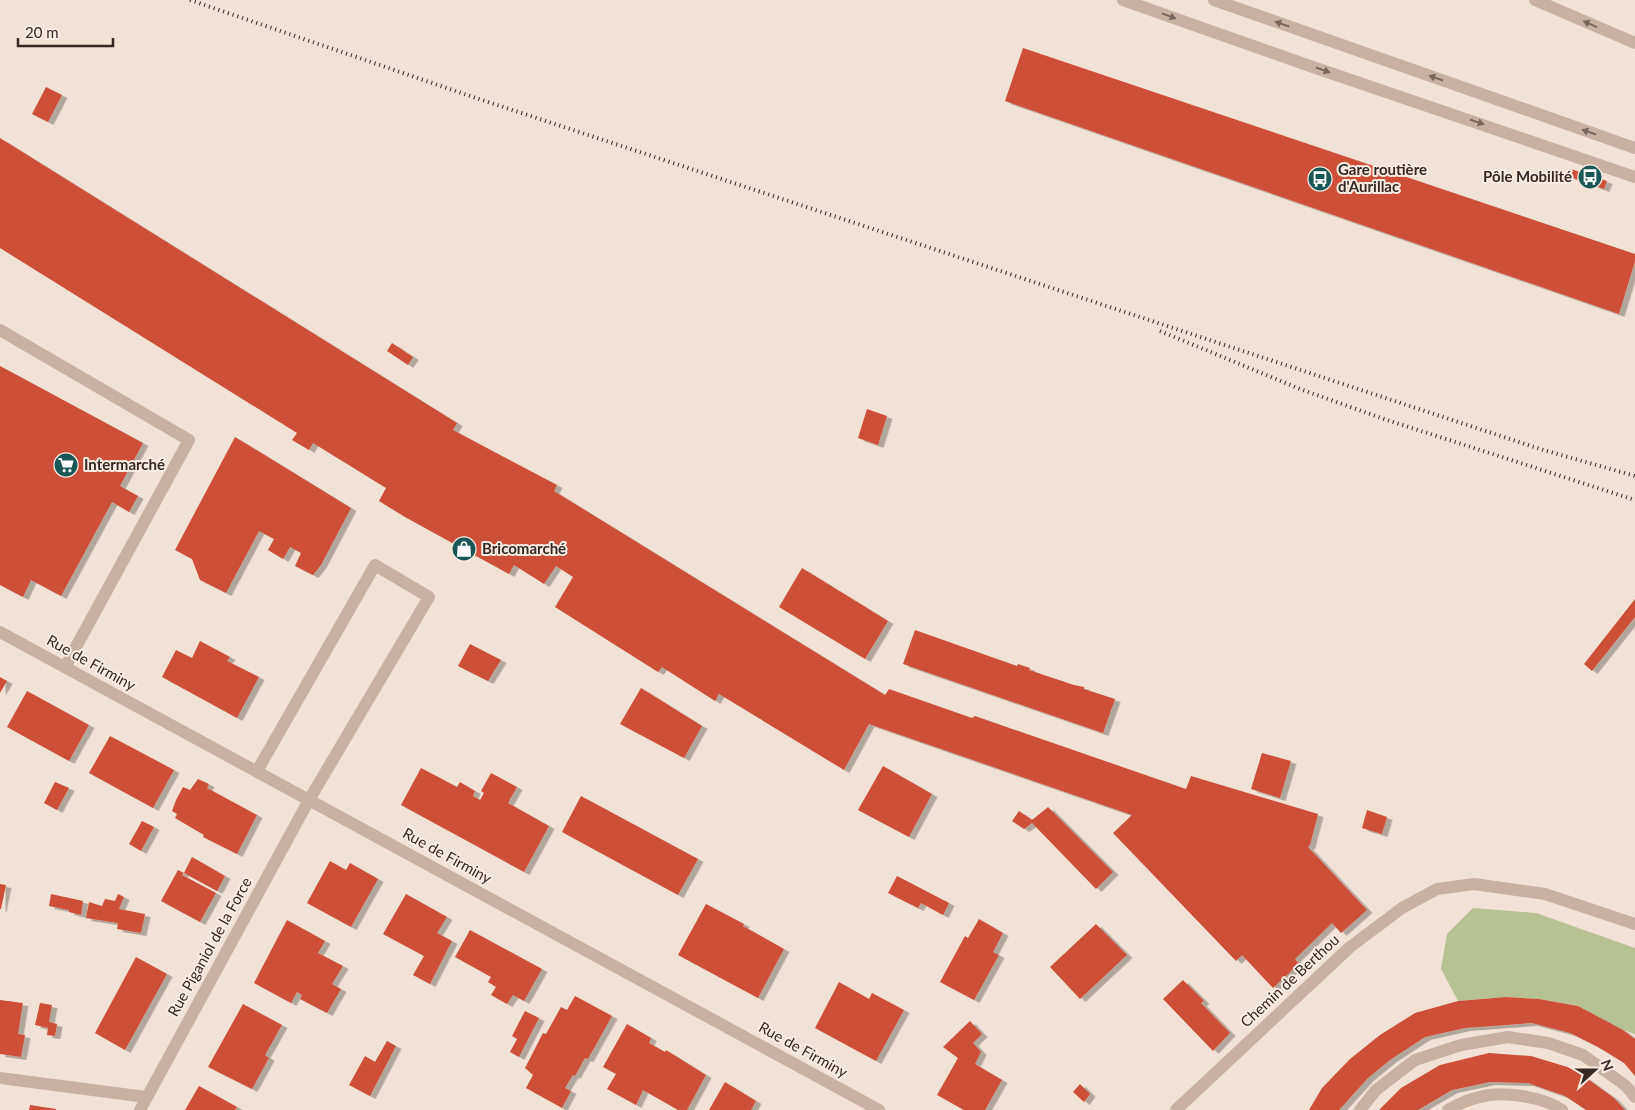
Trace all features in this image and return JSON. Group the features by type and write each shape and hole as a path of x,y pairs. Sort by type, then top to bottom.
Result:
{"street":[{"path":"1124,0 1307,65 1635,177"},
{"path":"1214,0 1635,148"},
{"path":"1535,0 1635,44"},
{"path":"0,330 189,440 66,668"},
{"name":"Rue Piganiol de la Force","path":"140,1110 309,800 429,597 375,565 257,771"},
{"name":"Rue de Firminy","path":"0,632 879,1110"},
{"name":"Chemin de Berthou","path":"1176,1110 1350,947 1402,908 1436,889 1474,884 1545,894 1635,924"},
{"path":"1360,1110 1376,1090 1416,1060 1461,1045 1508,1037 1548,1043 1583,1055 1626,1086 1635,1097"},
{"path":"0,1078 146,1098"},
{"path":"1448,1110 1456,1105 1490,1095 1521,1096 1556,1105 1562,1110"}],"green space":[{"path":"1473,908 1536,913 1635,948 1635,1034 1623,1030 1578,1006 1539,999 1506,997 1458,1001 1441,969 1447,934"}],"building":[{"path":"1023,48 1635,254 1635,261 1619,314 1005,101"},
{"path":"46,87 62,95 48,122 32,114"},
{"path":"0,138 457,423 453,430 557,485 554,491 885,695 889,689 972,718 975,716 1186,789 1191,776 1318,814 1308,847 1367,910 1341,933 1332,923 1295,959 1299,964 1273,988 1242,955 1236,961 1113,833 1132,815 869,724 844,770 719,694 715,701 662,667 658,672 555,607 573,577 556,566 544,584 514,565 509,574 405,517 379,501 386,488 313,443 309,450 292,440 297,433 0,248"},
{"path":"1571,169 1607,181 1604,189 1568,176"},
{"path":"392,343 413,357 408,365 387,351"},
{"name":"Intermarché","path":"0,366 143,443 120,486 138,496 129,512 112,502 61,596 31,580 23,597 0,585"},
{"path":"867,409 887,416 878,445 858,438"},
{"path":"235,437 351,508 321,565 313,575 295,566 301,553 290,547 283,559 268,550 274,539 259,531 226,593 200,580 192,559 175,550"},
{"path":"802,568 888,621 865,659 779,607"},
{"path":"1635,599 1635,617 1592,671 1584,664"},
{"path":"915,630 1017,666 1018,664 1030,668 1029,670 1115,699 1103,733 903,664"},
{"path":"200,641 230,657 227,661 259,677 237,718 162,677 176,650 192,658"},
{"path":"470,644 501,660 488,681 458,666"},
{"path":"0,677 7,681 0,693"},
{"path":"641,688 702,726 684,758 620,724"},
{"path":"27,691 89,725 69,761 7,727"},
{"path":"110,736 174,770 153,808 89,773"},
{"path":"1262,753 1291,761 1280,798 1251,789"},
{"path":"883,766 932,794 909,837 858,810"},
{"path":"421,768 457,787 460,782 475,791 473,796 480,800 484,793 481,791 491,773 517,787 508,803 549,826 524,872 401,805"},
{"path":"198,779 209,784 207,788 257,815 237,854 203,837 204,835 175,818 177,814 172,811 183,787 190,790"},
{"path":"55,782 69,788 57,810 44,803"},
{"path":"581,796 698,859 678,895 562,832"},
{"path":"1048,807 1113,872 1096,889 1032,823 1024,829 1012,821 1019,811 1032,820"},
{"path":"1367,810 1387,817 1382,834 1362,828"},
{"path":"142,821 154,827 141,851 129,844"},
{"path":"192,857 225,876 217,891 184,873"},
{"path":"330,861 346,870 350,863 378,879 351,927 307,903"},
{"path":"178,870 184,873 182,875 216,893 200,922 161,901"},
{"path":"897,876 949,903 943,915 921,903 918,908 888,893"},
{"path":"0,884 6,885 1,909 0,909"},
{"path":"51,894 83,901 81,915 69,912 69,910 49,906"},
{"path":"118,894 124,897 119,909 145,914 141,933 117,929 118,923 86,918 89,902 102,906 105,899 115,901"},
{"path":"406,894 447,917 437,933 452,941 430,984 413,975 424,956 383,934"},
{"path":"706,904 744,924 743,926 784,949 758,998 678,955"},
{"path":"979,919 1003,933 993,952 999,955 974,1000 940,982 965,936 968,938"},
{"path":"287,920 325,941 318,953 343,966 332,984 341,989 327,1013 300,999 302,995 297,992 291,1003 254,983"},
{"path":"1096,924 1127,955 1080,999 1050,967"},
{"path":"470,930 542,969 524,1001 513,995 507,1004 491,995 496,987 488,982 491,977 455,957"},
{"path":"136,957 167,974 125,1050 95,1033"},
{"path":"1183,980 1204,1001 1201,1003 1230,1033 1213,1051 1163,999"},
{"path":"839,982 869,999 872,993 904,1010 876,1061 815,1028"},
{"path":"575,996 612,1016 588,1059 585,1058 575,1076 573,1075 565,1088 571,1091 562,1108 526,1088 533,1075 525,1068 543,1033 546,1034 561,1007 567,1010"},
{"path":"1506,997 1539,999 1578,1006 1623,1030 1635,1039 1635,1076 1624,1063 1570,1033 1532,1023 1465,1028 1425,1037 1390,1060 1368,1078 1339,1110 1309,1110 1322,1088 1350,1059 1380,1035 1415,1013 1458,1001"},
{"path":"0,1000 23,1003 18,1034 25,1035 21,1057 0,1054"},
{"path":"40,1003 52,1005 49,1022 57,1024 55,1036 47,1035 48,1028 35,1025"},
{"path":"243,1004 282,1025 265,1055 269,1058 252,1089 208,1067"},
{"path":"525,1011 539,1018 519,1057 510,1052 517,1039 512,1036"},
{"path":"970,1021 982,1034 973,1043 981,1052 975,1064 1002,1080 985,1110 964,1110 937,1095 958,1058 943,1047"},
{"path":"627,1024 651,1038 649,1043 665,1052 666,1050 706,1075 687,1110 678,1110 643,1090 636,1105 607,1089 616,1074 603,1067"},
{"path":"387,1041 396,1046 370,1096 349,1085 365,1056 375,1062"},
{"path":"1489,1053 1531,1056 1574,1069 1614,1098 1625,1110 1586,1110 1565,1096 1528,1083 1490,1082 1452,1090 1418,1110 1379,1110 1401,1088 1440,1065"},
{"path":"725,1082 756,1101 751,1110 709,1110"},
{"path":"1080,1084 1090,1094 1084,1102 1073,1092"},
{"path":"199,1086 237,1107 235,1110 185,1110"},
{"path":"30,1105 56,1109 56,1110 29,1110"}],"railway":[{"path":"190,0 473,97 1540,449 1635,476"},
{"path":"1160,331 1300,389 1384,419 1635,500"}],"place":[{"name":"Pôle Mobilité","path":"1590,177"},
{"name":"Gare routière d'Aurillac","path":"1320,179"},
{"name":"Intermarché","path":"66,465"},
{"name":"Bricomarché","path":"464,549"}]}
